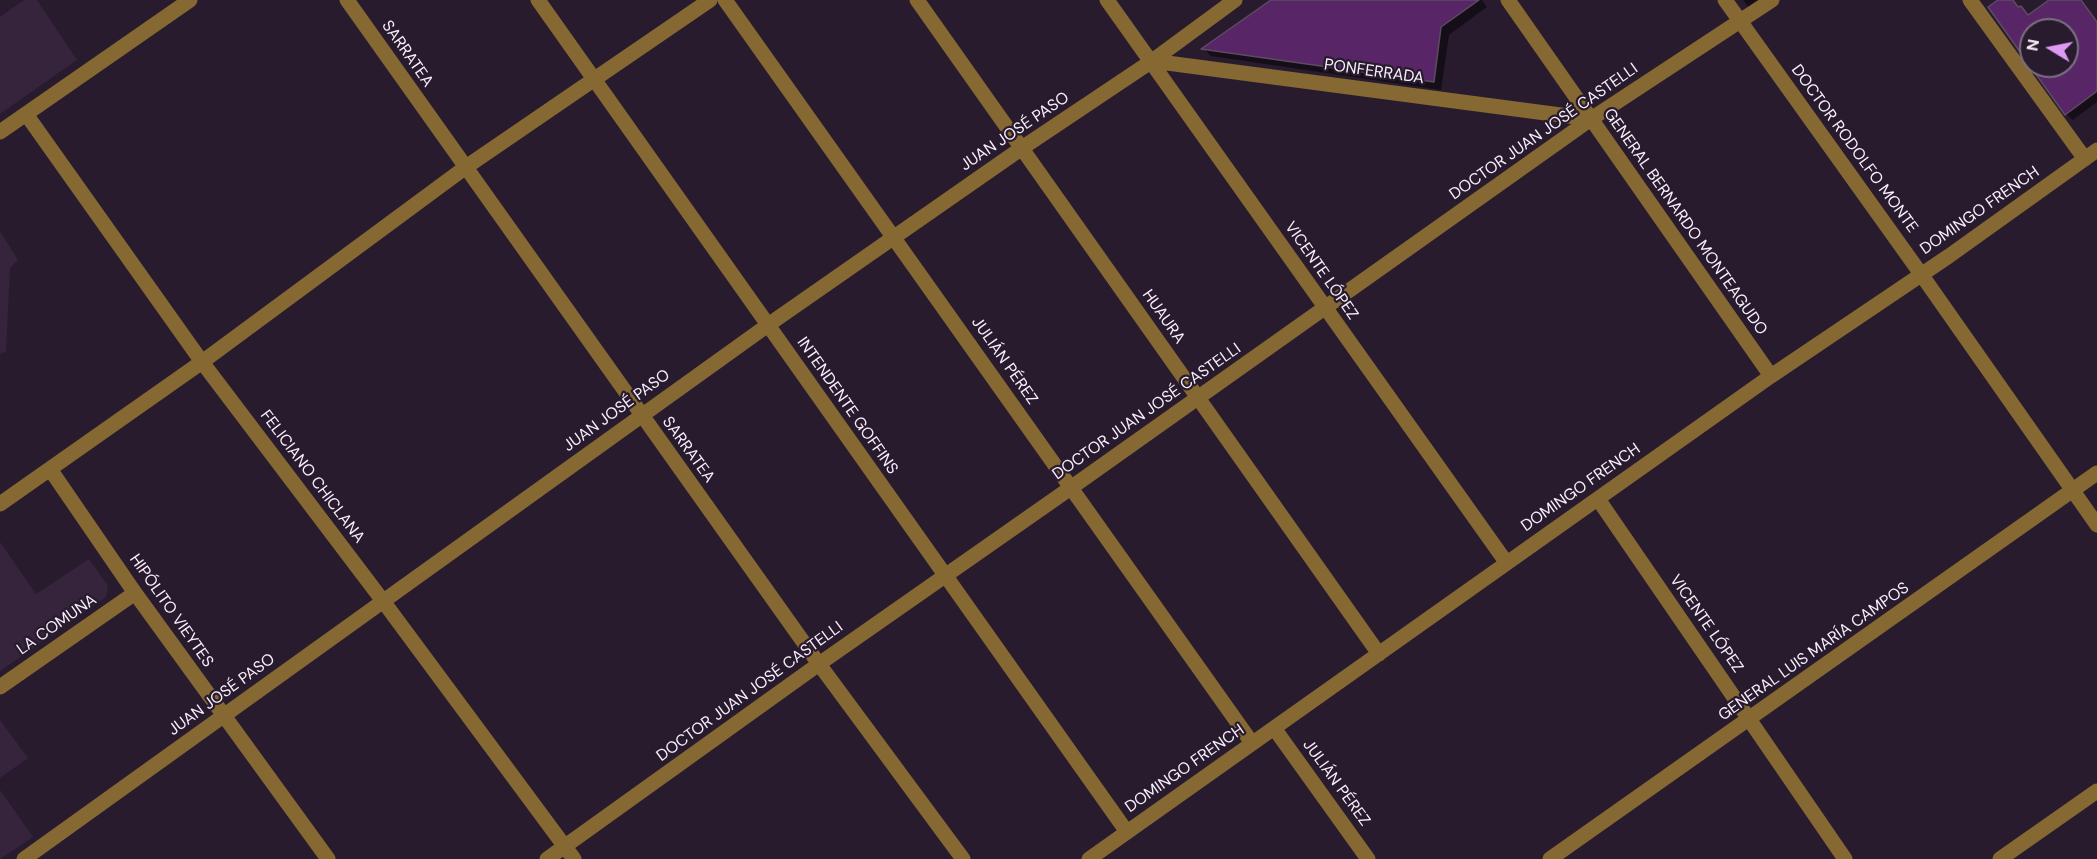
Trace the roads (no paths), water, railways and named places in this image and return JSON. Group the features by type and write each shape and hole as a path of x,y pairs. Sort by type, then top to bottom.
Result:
{"street":[{"path":"0,132 190,0"},
{"name":"SARRATEA","path":"347,0 819,664 963,859"},
{"name":"INTENDENTE GOFFINS","path":"538,0 1127,832"},
{"path":"0,504 202,362 466,167 710,0"},
{"name":"JULIÁN PÉREZ","path":"725,0 1252,743"},
{"name":"HUAURA","path":"917,0 1379,654"},
{"name":"VICENTE LÓPEZ","path":"1107,0 1506,562"},
{"name":"JUAN JOSÉ PASO","path":"24,859 768,325 1152,61 1235,0"},
{"name":"GENERAL BERNARDO MONTEAGUDO","path":"1508,0 1771,376"},
{"name":"DOCTOR RODOLFO MONTE","path":"1725,0 1922,274 2097,525"},
{"name":"DOCTOR JUAN JOSÉ CASTELLI","path":"547,859 569,853 819,664 1198,399 1591,119 1772,0"},
{"path":"1970,0 2091,155"},
{"name":"PONFERRADA","path":"1152,61 1591,119"},
{"name":"FELICIANO CHICLANA","path":"26,114 202,362 383,601 569,853"},
{"name":"DOMINGO FRENCH","path":"1089,859 1506,562 2091,155"},
{"name":"HIPÓLITO VIEYTES","path":"50,469 135,593 328,859"},
{"name":"GENERAL LUIS MARÍA CAMPOS","path":"1550,859 2097,473"},
{"name":"VICENTE LÓPEZ","path":"1598,499 1845,859"},
{"name":"LA COMUNA","path":"0,687 135,593"},
{"name":"JULIÁN PÉREZ","path":"1274,728 1368,859"},
{"path":"2000,859 2097,791"}]}
